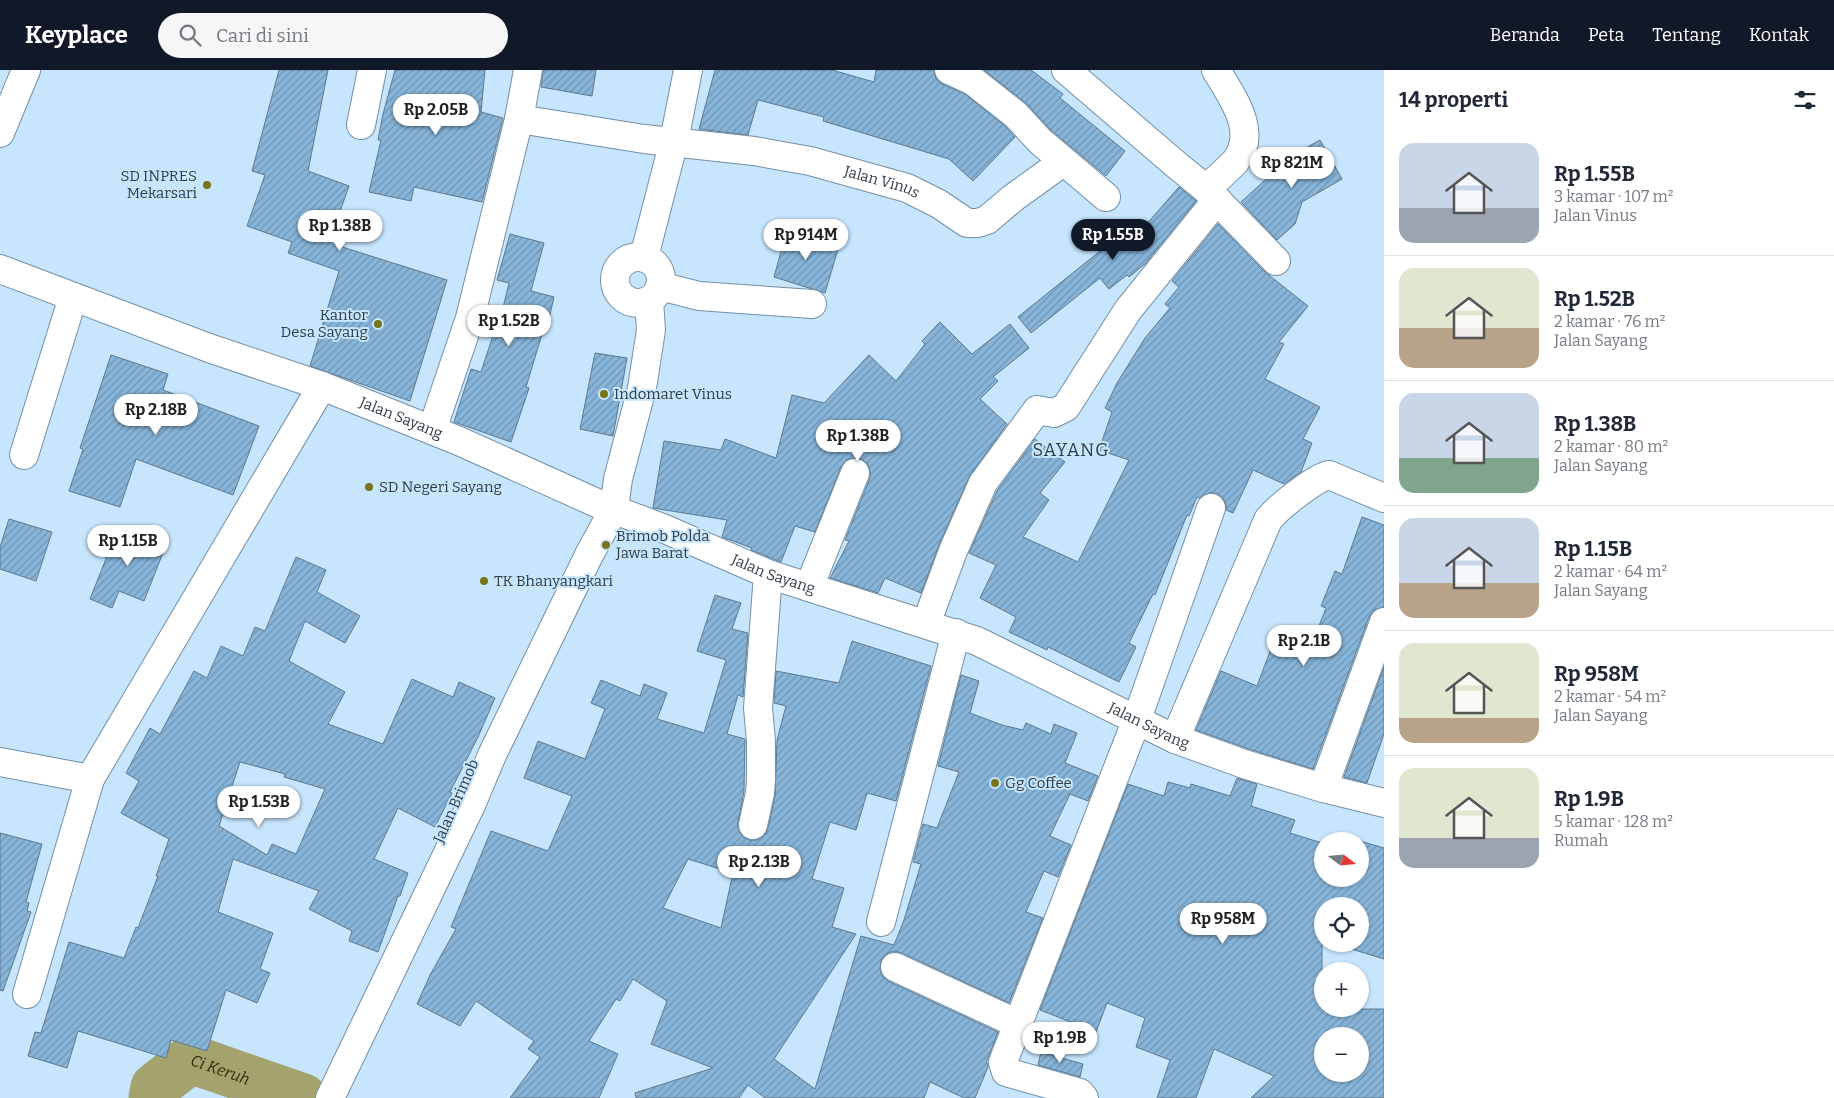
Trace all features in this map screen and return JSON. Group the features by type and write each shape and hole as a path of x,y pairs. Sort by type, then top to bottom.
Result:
{"street":[{"path":"0,133 26,70"},
{"path":"361,125 372,70"},
{"path":"432,430 470,318 519,119 528,70"},
{"path":"644,257 674,141 688,70"},
{"path":"949,70 974,81 1016,115 1063,162 1106,196"},
{"path":"1066,70 1172,162 1212,194 1276,261"},
{"path":"926,624 953,551 983,483 1037,410 1054,413 1066,407 1128,310 1243,148 1245,136 1239,108 1216,70"},
{"name":"Jalan Vinus","path":"519,119 644,139 754,151 810,161 890,183 915,192 939,204 967,223 978,223 987,220 1063,162"},
{"path":"606,506 618,479 642,388 655,293 661,277 658,268 652,261 644,257 626,260 619,266 615,282 618,291 631,302 641,303 655,293 812,304"},
{"name":"Jalan Sayang","path":"0,269 208,348 322,386 432,430 768,574 977,641 1175,739 1244,764 1323,788 1384,803"},
{"path":"24,454 73,297"},
{"path":"27,994 90,779 322,386"},
{"path":"809,587 855,473"},
{"path":"1175,739 1268,520 1274,512 1317,479 1329,475 1384,498"},
{"name":"Jalan Brimob","path":"324,1092 460,798 479,749 560,576 606,506"},
{"path":"1084,1098 1080,1093 1006,1072 1002,1062 1137,719 1211,508"},
{"path":"753,825 761,780 761,741 758,708 768,574"},
{"path":"1323,788 1384,622"},
{"path":"881,922 956,633"},
{"path":"0,762 90,779"},
{"path":"895,967 1016,1023"}],"building":[{"path":"279,70 328,70 308,171 349,186 331,237 338,239 336,245 447,280 410,401 310,366 339,271 288,253 292,242 247,226 265,175 252,171"},
{"path":"395,70 485,70 481,112 503,118 482,202 414,187 411,201 369,192 381,140 378,140 383,114"},
{"path":"543,70 596,70 592,96 541,87"},
{"path":"715,70 832,70 874,82 876,70 934,70 936,79 942,84 965,94 1005,126 1015,137 973,181 949,159 823,121 824,117 758,100 748,135 699,129"},
{"path":"984,70 1031,70 1063,94 1060,98 1125,151 1106,176 1051,130 1026,103"},
{"path":"1320,140 1342,179 1302,202 1295,224 1277,240 1241,202 1285,162 1284,160"},
{"path":"1179,187 1196,201 1145,264 1129,277 1127,275 1109,289 1100,278 1031,333 1018,317 1105,247 1106,249 1134,228 1137,235"},
{"path":"1218,224 1265,272 1308,306 1279,342 1284,344 1265,379 1320,407 1303,439 1312,443 1301,472 1284,484 1253,470 1233,513 1226,510 1223,498 1217,493 1209,493 1199,498 1197,497 1189,516 1187,515 1155,595 1153,594 1129,643 1136,647 1119,682 1048,647 1047,650 1009,632 1016,617 980,598 996,565 969,553 997,491 1035,439 1065,462 1040,493 1049,500 1023,537 1078,562 1129,460 1099,450 1112,412 1105,408 1117,383 1145,338 1170,308 1165,304 1179,287 1172,281"},
{"path":"787,230 839,246 825,293 774,277"},
{"path":"510,234 544,243 531,291 554,297 546,332 543,331 526,387 529,388 511,442 454,422 471,369 481,372 497,323 499,324 509,283 497,280"},
{"path":"940,322 972,354 1010,324 1029,348 993,377 998,381 980,399 1007,424 969,477 939,545 921,593 885,578 878,593 830,578 849,541 845,540 870,478 868,464 860,458 846,460 841,467 815,532 795,526 781,562 751,550 752,548 722,537 727,520 653,508 664,441 721,450 725,439 776,458 792,395 824,403 869,355 896,381 925,344 922,341"},
{"name":"Indomaret Vinus","path":"595,353 627,358 613,436 580,429"},
{"path":"111,355 168,374 163,390 259,426 233,495 136,459 120,507 69,491 83,449 80,448"},
{"path":"1362,517 1384,525 1384,607 1374,610 1369,617 1313,769 1196,730 1221,671 1257,686 1277,633 1311,646 1326,608 1321,606 1335,571 1342,574"},
{"path":"9,519 52,532 36,581 0,569 0,547"},
{"path":"119,526 166,545 144,601 119,591 112,608 90,599"},
{"path":"296,557 326,570 317,592 360,616 345,643 305,621 289,661 345,692 328,724 383,744 412,679 453,697 459,682 495,698 435,827 398,808 374,859 408,873 378,952 349,941 352,931 309,909 319,891 233,859 218,912 273,933 260,969 270,973 257,1003 226,990 207,1051 171,1040 166,1058 78,1031 67,1068 28,1056 35,1032 41,1033 69,942 124,958 158,876 156,876 169,839 121,813 139,781 126,773 150,728 160,734 194,671 207,678 221,646 243,656 255,627 265,631","holes":["240,762 285,774 284,777 325,789 296,854 272,844 267,855 219,826"]},
{"path":"715,595 741,603 732,629 748,633 743,697 738,695 727,734 745,739 744,791 738,830 743,837 749,840 757,840 765,835 775,796 777,740 786,706 774,703 776,671 839,683 852,641 931,666 896,801 867,793 856,830 830,822 812,879 844,888 832,927 856,934 774,1059 815,1089 861,936 894,945 904,920 921,864 913,862 923,824 937,828 959,772 938,766 961,675 979,681 970,713 1002,725 1023,730 1026,723 1051,734 1054,724 1077,733 1065,763 1098,776 1088,801 1070,794 1050,836 1071,845 1058,877 1044,871 1026,912 1043,918 1009,1003 902,953 894,951 886,954 881,961 880,969 882,976 888,981 998,1032 986,1063 988,1067 975,1098 964,1098 930,1082 924,1098 765,1098 748,1085 739,1098 636,1098 635,1093 713,1068 651,1044 667,1001 633,979 620,1001 616,999 589,1041 618,1054 599,1098 510,1098 540,1057 528,1049 534,1041 476,1001 460,1026 417,1004 430,975 456,929 451,927 491,831 548,851 572,796 524,778 538,741 585,759 605,709 591,703 601,680 640,696 644,684 667,693 657,719 704,733 726,660 697,651","holes":["688,859 733,873 721,928 663,908"]},
{"path":"1384,667 1384,734 1367,783 1344,777"},
{"path":"1237,778 1257,784 1251,806 1295,820 1290,833 1314,840 1314,888 1369,888 1369,844 1384,848 1384,959 1361,952 1369,952 1369,897 1314,897 1314,952 1322,952 1322,962 1314,962 1314,1017 1369,1017 1369,1009 1384,1009 1384,1098 1251,1098 1274,1076 1214,1049 1196,1098 1157,1098 1170,1060 1136,1047 1145,1018 1107,1003 1096,1032 1040,1010 1128,784 1164,796 1168,782 1190,788 1191,784 1230,796"},
{"path":"0,833 42,844 26,902 29,903 27,911 31,912 3,991 0,990"},
{"path":"1041,1052 1083,1064 1080,1077 1038,1065"}],"waterway":[{"name":"Ci Keruh","path":"153,1098 155,1087 191,1059 303,1098"}],"place":[{"name":"SD INPRES Mekarsari","path":"207,185"},
{"name":"Kantor Desa Sayang","path":"378,324"},
{"name":"Indomaret Vinus","path":"604,394"},
{"name":"SD Negeri Sayang","path":"369,487"},
{"name":"Brimob Polda Jawa Barat","path":"606,545"},
{"name":"TK Bhanyangkari","path":"484,581"},
{"name":"Gg Coffee","path":"995,783"}],"district":[{"name":"SAYANG","path":"1071,450"}]}
